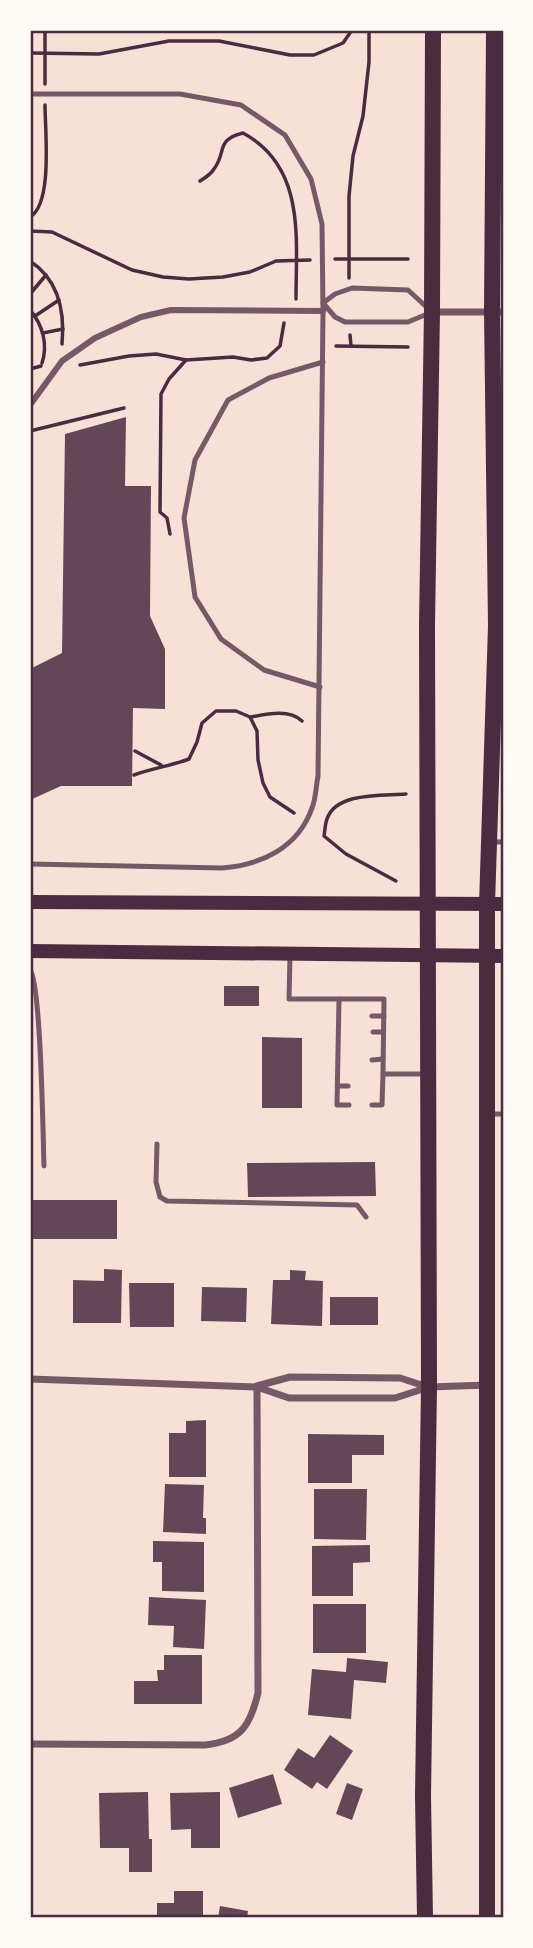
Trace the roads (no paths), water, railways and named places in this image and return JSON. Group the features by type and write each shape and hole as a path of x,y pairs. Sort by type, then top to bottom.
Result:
{"main road":[{"path":"425,1918 423,1796 429,1387 427,624 432,312 432,30"},
{"path":"487,1918 489,1385 495,1114 498,753 498,117 494,30"},
{"path":"30,902 495,905"},
{"path":"30,951 495,955"}],"street":[{"path":"30,405 60,365 95,338 141,317 171,310 323,312"},
{"path":"432,312 498,312"},
{"path":"257,1387 290,1377 303,1377 400,1378 429,1387"},
{"path":"30,1379 257,1387 289,1398 396,1398 429,1387 489,1385"},
{"path":"30,1744 220,1743 241,1732 253,1712 257,1693 257,1387"}],"lane":[{"path":"30,94 180,93 241,104 285,135 311,179 322,224 323,259 320,687 318,776 313,808 302,828 279,852 251,864 222,868 30,864"},
{"path":"349,288 408,290 432,312 408,322 350,322 335,317 323,303 349,288"},
{"path":"320,687 264,670 221,639 195,597 184,518 195,460 228,400 269,378 323,362"},
{"path":"290,953 289,999 384,999 382,1105 372,1105"},
{"path":"30,970 34,975 37,1007 44,1166"},
{"path":"339,999 337,1105 349,1105"},
{"path":"339,1016 348,1016"},
{"path":"372,1016 384,1016"},
{"path":"339,1032 348,1032"},
{"path":"373,1032 383,1032"},
{"path":"338,1060 349,1059"},
{"path":"372,1060 383,1059"},
{"path":"383,1074 428,1074"},
{"path":"372,1086 382,1085"},
{"path":"338,1086 348,1086"},
{"path":"157,1143 156,1182 160,1197 167,1201 357,1205 366,1217"}]}
